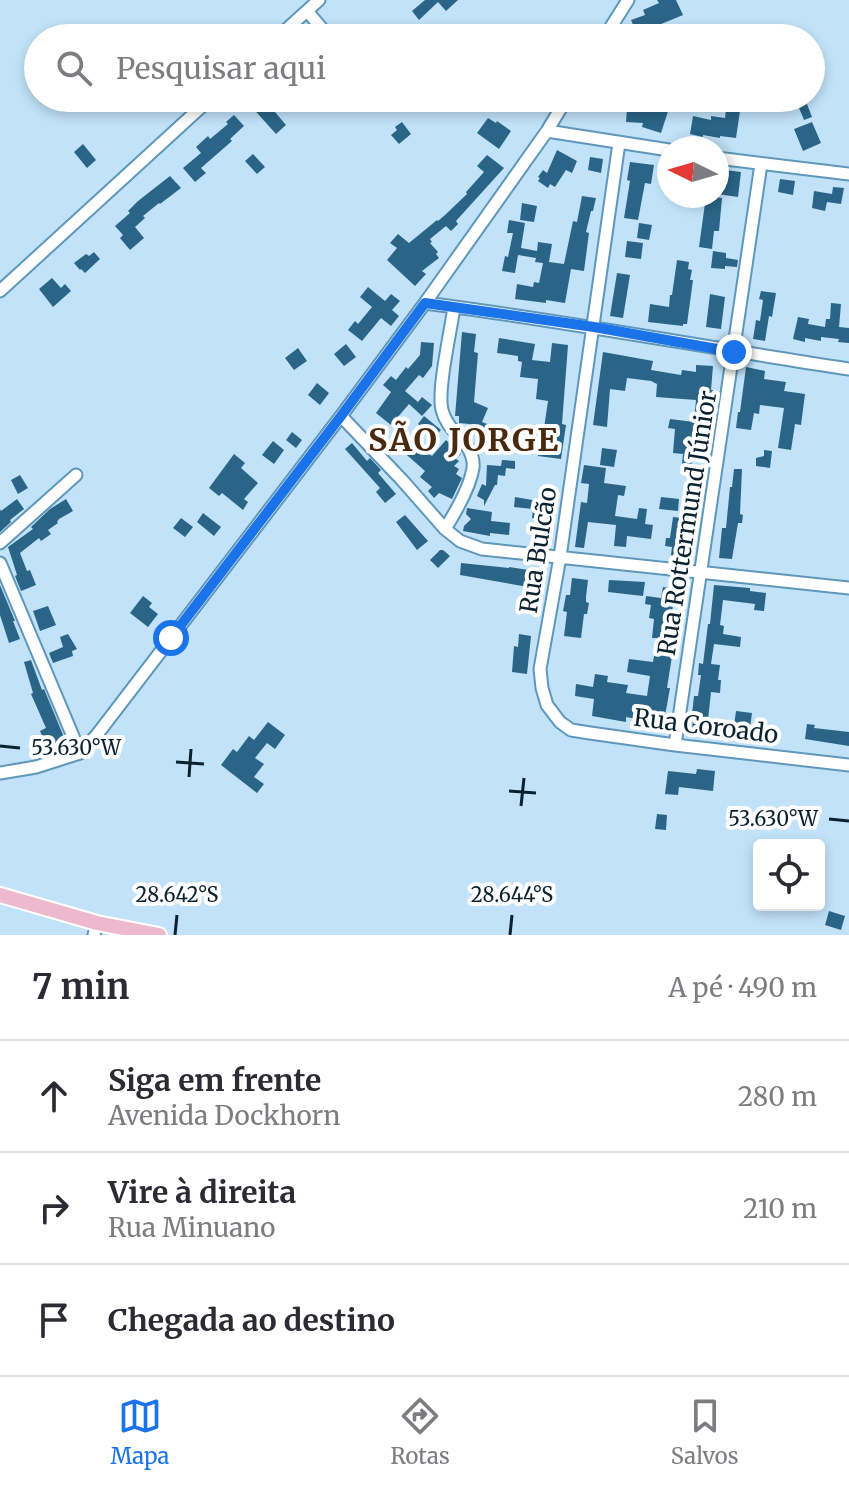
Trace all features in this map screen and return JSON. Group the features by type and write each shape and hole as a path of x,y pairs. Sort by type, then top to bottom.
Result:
{"main road":[{"path":"0,895 95,929 159,935"}],"street":[{"path":"293,24 319,0"},
{"path":"613,24 628,0"},
{"path":"307,11 318,24"},
{"path":"0,291 196,112"},
{"path":"0,773 36,767 80,753 96,736 425,303 559,112"},
{"path":"547,131 657,148"},
{"name":"Rua Bulcão","path":"560,722 547,705 540,669 560,557 619,143"},
{"path":"729,160 849,174"},
{"name":"Rua Rottermund Júnior","path":"675,745 761,164"},
{"path":"425,303 849,369"},
{"path":"445,529 459,507 474,466 471,453 447,425 441,408 454,307"},
{"path":"341,416 445,529 460,541 482,549 849,588"},
{"path":"0,543 76,475"},
{"path":"0,563 80,753"},
{"name":"Rua Coroado","path":"560,722 571,730 849,765"}],"building":[{"path":"425,0 458,0 446,11 438,2 419,20 412,11"},
{"path":"657,0 676,0 683,15 661,24 633,24 631,20 645,15 643,10 659,3"},
{"path":"256,112 275,112 286,125 276,134"},
{"path":"627,112 668,112 661,133 642,127 643,123 626,122"},
{"path":"726,112 740,112 736,138 690,134 693,116 711,120 711,116 725,118"},
{"path":"801,112 810,112 812,117 804,120"},
{"path":"234,115 244,126 201,168 206,173 195,182 183,168 201,153 196,147 228,124 226,122"},
{"path":"488,118 511,131 499,149 477,133"},
{"path":"402,122 411,134 399,144 391,135"},
{"path":"812,122 821,143 803,151 794,129"},
{"path":"83,144 96,160 87,168 74,152"},
{"path":"557,150 577,161 572,173 566,170 555,187 550,184 548,188 538,181 538,177 543,170 547,173"},
{"path":"253,154 265,167 257,174 245,161"},
{"path":"487,155 504,168 456,221 458,224 451,231 446,226 430,239 439,258 422,271 426,274 415,286 387,260 397,248 390,243 398,234 409,243 445,215 484,172 477,166"},
{"path":"590,157 603,159 601,173 588,170"},
{"path":"630,162 654,165 651,184 645,183 638,220 624,218"},
{"path":"729,170 741,172 738,197 729,196"},
{"path":"170,176 181,188 143,216 145,218 135,227 144,238 130,250 115,226 138,201"},
{"path":"780,179 795,181 793,195 778,192"},
{"path":"833,187 844,188 841,204 827,202 825,211 812,208 814,191 832,194"},
{"path":"582,196 596,198 586,232 589,233 584,271 571,269 565,303 515,299 517,284 533,287 534,282 539,283 543,263 535,262 536,258 518,255 515,273 502,271 513,233 507,233 509,220 525,223 521,248 537,251 538,242 552,244 549,262 564,264"},
{"path":"522,203 537,206 534,222 520,220"},
{"path":"704,208 721,208 719,231 714,231 712,249 699,247"},
{"path":"639,223 652,225 649,240 637,238"},
{"path":"627,241 643,243 641,259 625,257"},
{"path":"713,251 726,253 726,258 738,260 737,267 711,268"},
{"path":"94,252 100,259 85,273 74,263"},
{"path":"677,260 689,262 688,269 692,270 687,324 648,322 650,304 669,307"},
{"path":"617,273 630,275 623,318 610,316"},
{"path":"52,278 61,288 65,284 71,291 53,307 39,289"},
{"path":"368,287 385,301 391,294 400,301 392,310 399,316 391,326 381,318 362,341 348,330 355,321 358,324 372,307 360,297"},
{"path":"761,291 776,293 765,341 753,339 756,320 760,321"},
{"path":"710,294 725,297 721,329 706,327"},
{"path":"831,303 841,304 839,327 849,328 849,343 821,337 821,341 793,339 798,317 809,319 808,324 825,327 826,319 830,319"},
{"path":"462,332 476,334 474,352 478,353 474,402 488,408 482,422 506,431 503,441 487,436 487,433 469,424 459,423 459,416 455,416"},
{"path":"499,338 535,344 532,360 550,362 552,343 568,345 562,424 566,425 561,459 538,456 539,447 533,446 536,427 544,428 548,401 536,399 538,379 520,377 522,362 518,361 518,356 497,353"},
{"path":"421,342 434,343 432,366 423,378 419,375 405,391 418,402 422,397 432,405 422,416 409,404 391,425 376,413 391,392 383,385 391,376 396,380 406,367 408,369 420,355"},
{"path":"346,344 356,357 344,366 334,354"},
{"path":"298,348 307,361 294,370 285,358"},
{"path":"603,352 653,361 651,370 681,375 682,370 696,372 696,365 713,366 713,390 706,416 703,460 692,459 690,476 681,475 683,454 673,453 675,429 668,428 670,419 694,422 696,400 656,397 657,384 627,378 625,391 610,389 607,427 593,425"},
{"path":"746,367 765,371 764,379 786,382 784,391 805,394 801,425 795,424 791,450 778,448 784,408 760,405 759,414 754,413 751,430 736,428"},
{"path":"317,383 329,393 320,405 308,395"},
{"path":"424,416 441,430 434,438 418,424"},
{"path":"400,429 432,456 446,440 461,454 454,466 459,469 456,474 462,478 452,499 439,493 434,498 428,491 432,487 420,477 425,471 391,441"},
{"path":"292,432 302,440 296,448 286,440"},
{"path":"273,441 284,450 274,464 262,455"},
{"path":"352,443 367,461 370,458 381,470 378,473 396,494 385,503 376,492 380,488 345,449"},
{"path":"602,448 617,450 614,467 600,465"},
{"path":"764,450 772,451 770,468 756,466 756,458 764,456"},
{"path":"234,454 245,463 241,468 258,483 244,499 248,502 243,510 222,493 219,496 209,488"},
{"path":"502,460 515,461 515,469 506,468 505,476 498,475 497,485 484,506 484,500 477,496 482,484 486,486 487,465 501,466"},
{"path":"584,465 606,468 604,483 626,486 624,496 618,495 615,516 637,519 639,508 647,509 645,524 653,525 651,539 627,536 626,547 614,546 616,525 588,522 584,548 575,547 581,502 587,503 589,484 581,483"},
{"path":"734,469 742,469 742,523 738,523 732,559 719,558 722,528 726,528"},
{"path":"20,475 28,488 18,494 11,480"},
{"path":"515,497 555,504 554,513 550,513 549,521 532,518 533,509 514,507"},
{"path":"661,497 679,499 678,511 659,509"},
{"path":"17,499 24,509 0,532 0,509"},
{"path":"66,499 73,511 48,530 51,534 41,541 39,538 20,553 36,585 21,591 8,547 33,529 31,527 50,509"},
{"path":"467,508 492,512 491,521 510,523 509,535 490,533 490,536 463,531 471,519 466,514"},
{"path":"203,513 221,527 214,536 197,522"},
{"path":"405,515 428,541 417,550 396,522"},
{"path":"673,517 682,518 681,523 691,524 689,536 684,535 681,556 671,555 672,547 665,546 666,538 670,538"},
{"path":"181,518 193,527 185,537 173,528"},
{"path":"440,550 450,556 438,568 430,560"},
{"path":"461,563 542,572 540,589 460,575"},
{"path":"572,578 588,580 586,602 589,603 587,614 584,614 581,638 564,636 567,612 563,611 566,595 570,595"},
{"path":"609,580 645,582 643,596 608,592"},
{"path":"0,585 20,639 9,643 0,615"},
{"path":"714,585 750,588 750,591 766,593 764,611 754,610 755,604 723,600 720,625 724,626 723,634 741,637 740,647 714,644 711,664 720,665 718,680 721,680 720,693 711,692 709,730 692,728 692,714 694,696 698,696 699,663 703,664"},
{"path":"663,587 675,589 672,613 680,614 679,625 674,625 667,688 670,688 663,727 642,724 642,720 626,717 626,722 592,716 594,699 575,696 576,684 593,687 595,674 608,676 607,682 628,685 626,693 647,696 650,676 627,672 629,659 653,662 657,638 652,638 654,619 649,618 651,605 645,604 646,596 661,598"},
{"path":"143,596 152,603 149,607 158,614 148,627 130,613"},
{"path":"48,606 56,625 40,631 33,611"},
{"path":"68,634 77,649 72,651 73,656 53,663 49,653 63,647 60,637"},
{"path":"519,634 531,636 527,674 512,672 514,646 518,647"},
{"path":"31,660 66,742 48,746 46,737 43,738 40,731 46,728 31,694 24,662"},
{"path":"736,711 752,713 750,728 734,726"},
{"path":"268,722 285,735 275,749 267,743 255,758 264,764 254,777 264,784 257,793 221,765 233,749 237,752 249,736 254,740"},
{"path":"807,724 815,725 814,728 849,732 849,746 805,739"},
{"path":"697,769 715,771 713,791 679,787 678,795 665,794 668,771 696,774"},
{"path":"657,814 667,815 666,830 655,829"},
{"path":"829,911 845,916 841,930 825,925"}],"district":[{"name":"SÃO JORGE","path":"464,440"}],"route":[{"path":"171,638 425,303 594,327 734,352"}]}
